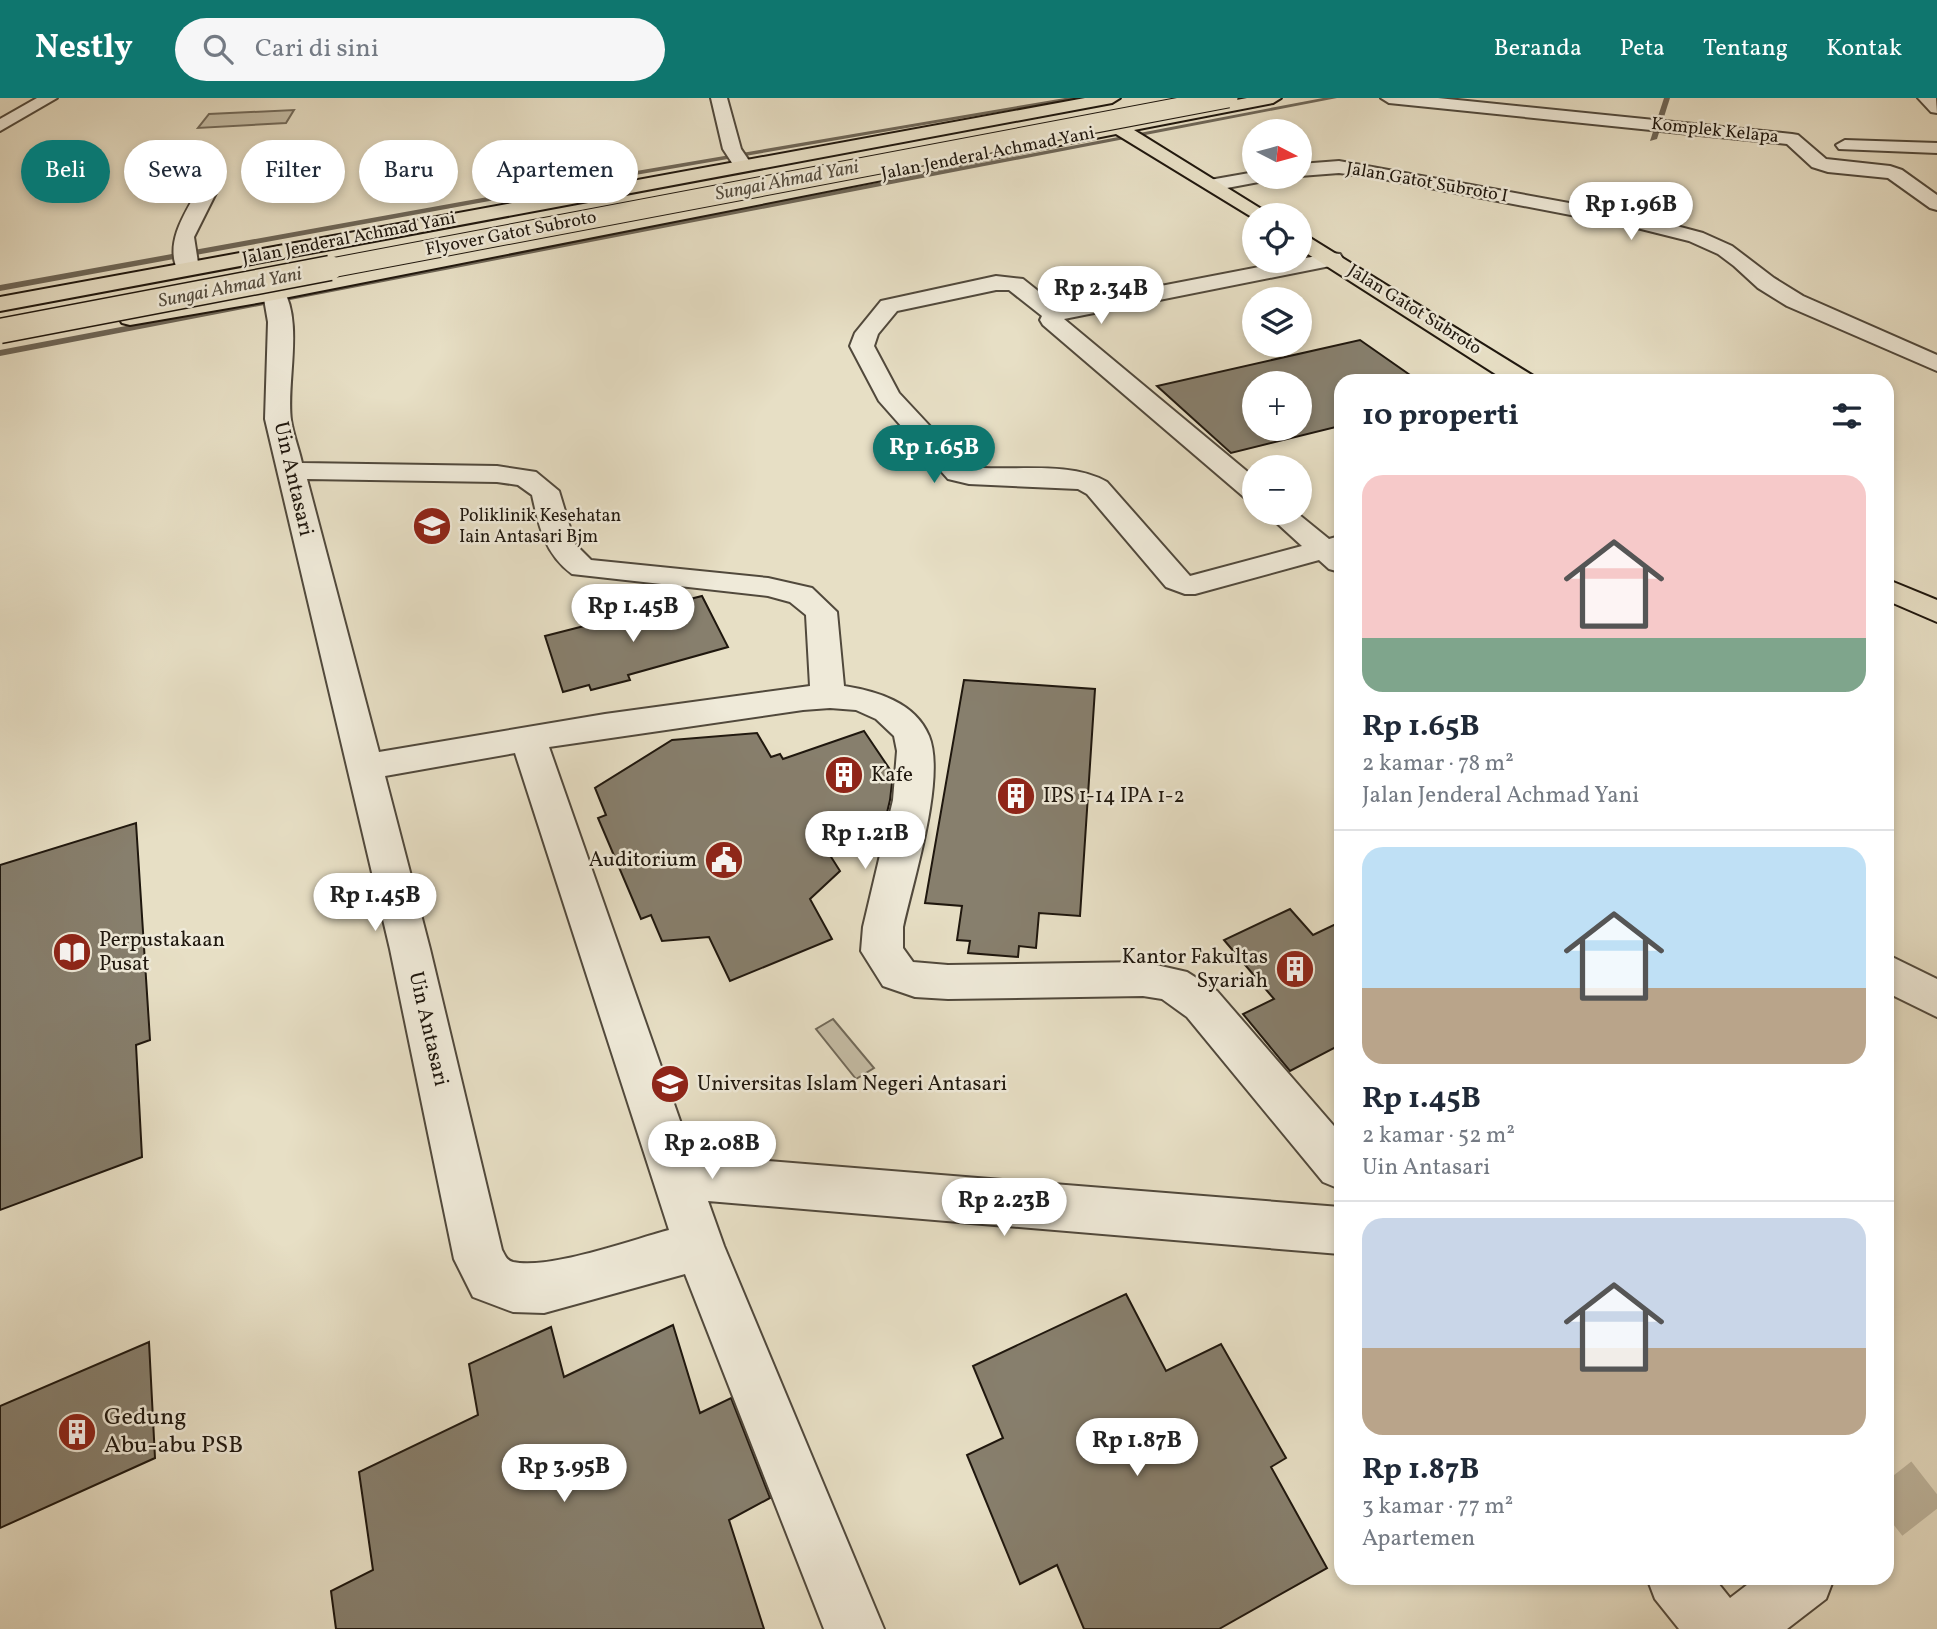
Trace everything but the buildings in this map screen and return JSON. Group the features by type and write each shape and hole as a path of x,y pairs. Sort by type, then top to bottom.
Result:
{"main road":[{"name":"Flyover Gatot Subroto","path":"0,315 1157,98"},
{"path":"1170,98 1173,103 1194,106 1265,99"},
{"name":"Flyover Gatot Subroto","path":"0,331 1228,98"},
{"name":"Jalan Jenderal Achmad Yani","path":"0,304 188,269 738,158 939,129 1070,101 1109,99"},
{"name":"Jalan Jenderal Achmad Yani","path":"0,340 276,304 980,156 1128,133 1265,99"},
{"path":"1070,101 1128,133 1242,204"},
{"path":"939,129 1000,129 1014,135 1010,141 980,156"},
{"name":"Jalan Gatot Subroto","path":"1312,247 1513,374"},
{"path":"1894,592 1937,612"}],"street":[{"path":"719,98 738,158"},
{"name":"Komplek Kelapa","path":"1389,98 1784,138 1799,144 1824,165 1872,168 1895,174 1937,204"},
{"path":"1926,98 1937,108"},
{"path":"11,102 46,100"},
{"path":"0,126 46,100"},
{"path":"1799,144 1937,148"},
{"name":"Jalan Gatot Subroto I","path":"1312,169 1339,167 1378,172 1670,229 1725,250 1766,283 1795,301 1937,364"},
{"path":"1211,185 1242,180"},
{"path":"188,269 184,237 202,203"},
{"path":"1242,481 1056,327 1051,320 1054,315 1066,310 1332,259"},
{"path":"1054,315 1015,284 996,283 889,306 867,333 862,346 888,396 950,467 969,476 1072,479 1087,482 1097,488 1177,581 1185,585 1334,553"},
{"name":"Uin Antasari","path":"276,304 278,419 410,949 479,1259 491,1279 513,1287 544,1288 699,1246"},
{"path":"290,471 497,474 526,478 545,491 560,548 569,559 583,568 742,583 801,596 821,612 828,697"},
{"path":"1296,525 1334,552"},
{"path":"363,767 701,711 828,697 856,699 875,705 903,721 913,738 917,754 916,779 883,927 882,951 898,974 915,979 948,982 1143,979 1172,984 1202,1004 1334,1160"},
{"path":"529,741 699,1246 855,1629"},
{"path":"1894,975 1937,999"},
{"path":"674,1176 1334,1230"},
{"path":"1682,1585 1717,1629"},
{"path":"1739,1629 1795,1585"}],"shaded area":[{"path":"294,110 286,123 198,128 209,114"},
{"path":"833,1019 874,1068 856,1079 816,1029"}],"waterway":[{"name":"Sungai Ahmad Yani","path":"0,288 560,186 1077,98"},
{"name":"Sungai Ahmad Yani","path":"0,353 1334,98"},
{"path":"1653,139 1667,98"}],"tunnel":[{"path":"1894,1509 1937,1475"}],"place":[{"name":"Poliklinik Kesehatan Iain Antasari Bjm","path":"432,526"},
{"name":"Kafe","path":"844,775"},
{"name":"IPS 1-14 IPA 1-2","path":"1016,796"},
{"name":"Auditorium","path":"724,860"},
{"name":"Perpustakaan Pusat","path":"72,952"},
{"name":"Kantor Fakultas Syariah","path":"1295,969"},
{"name":"Universitas Islam Negeri Antasari","path":"670,1084"},
{"name":"Gedung Abu-abu PSB","path":"77,1432"}]}
